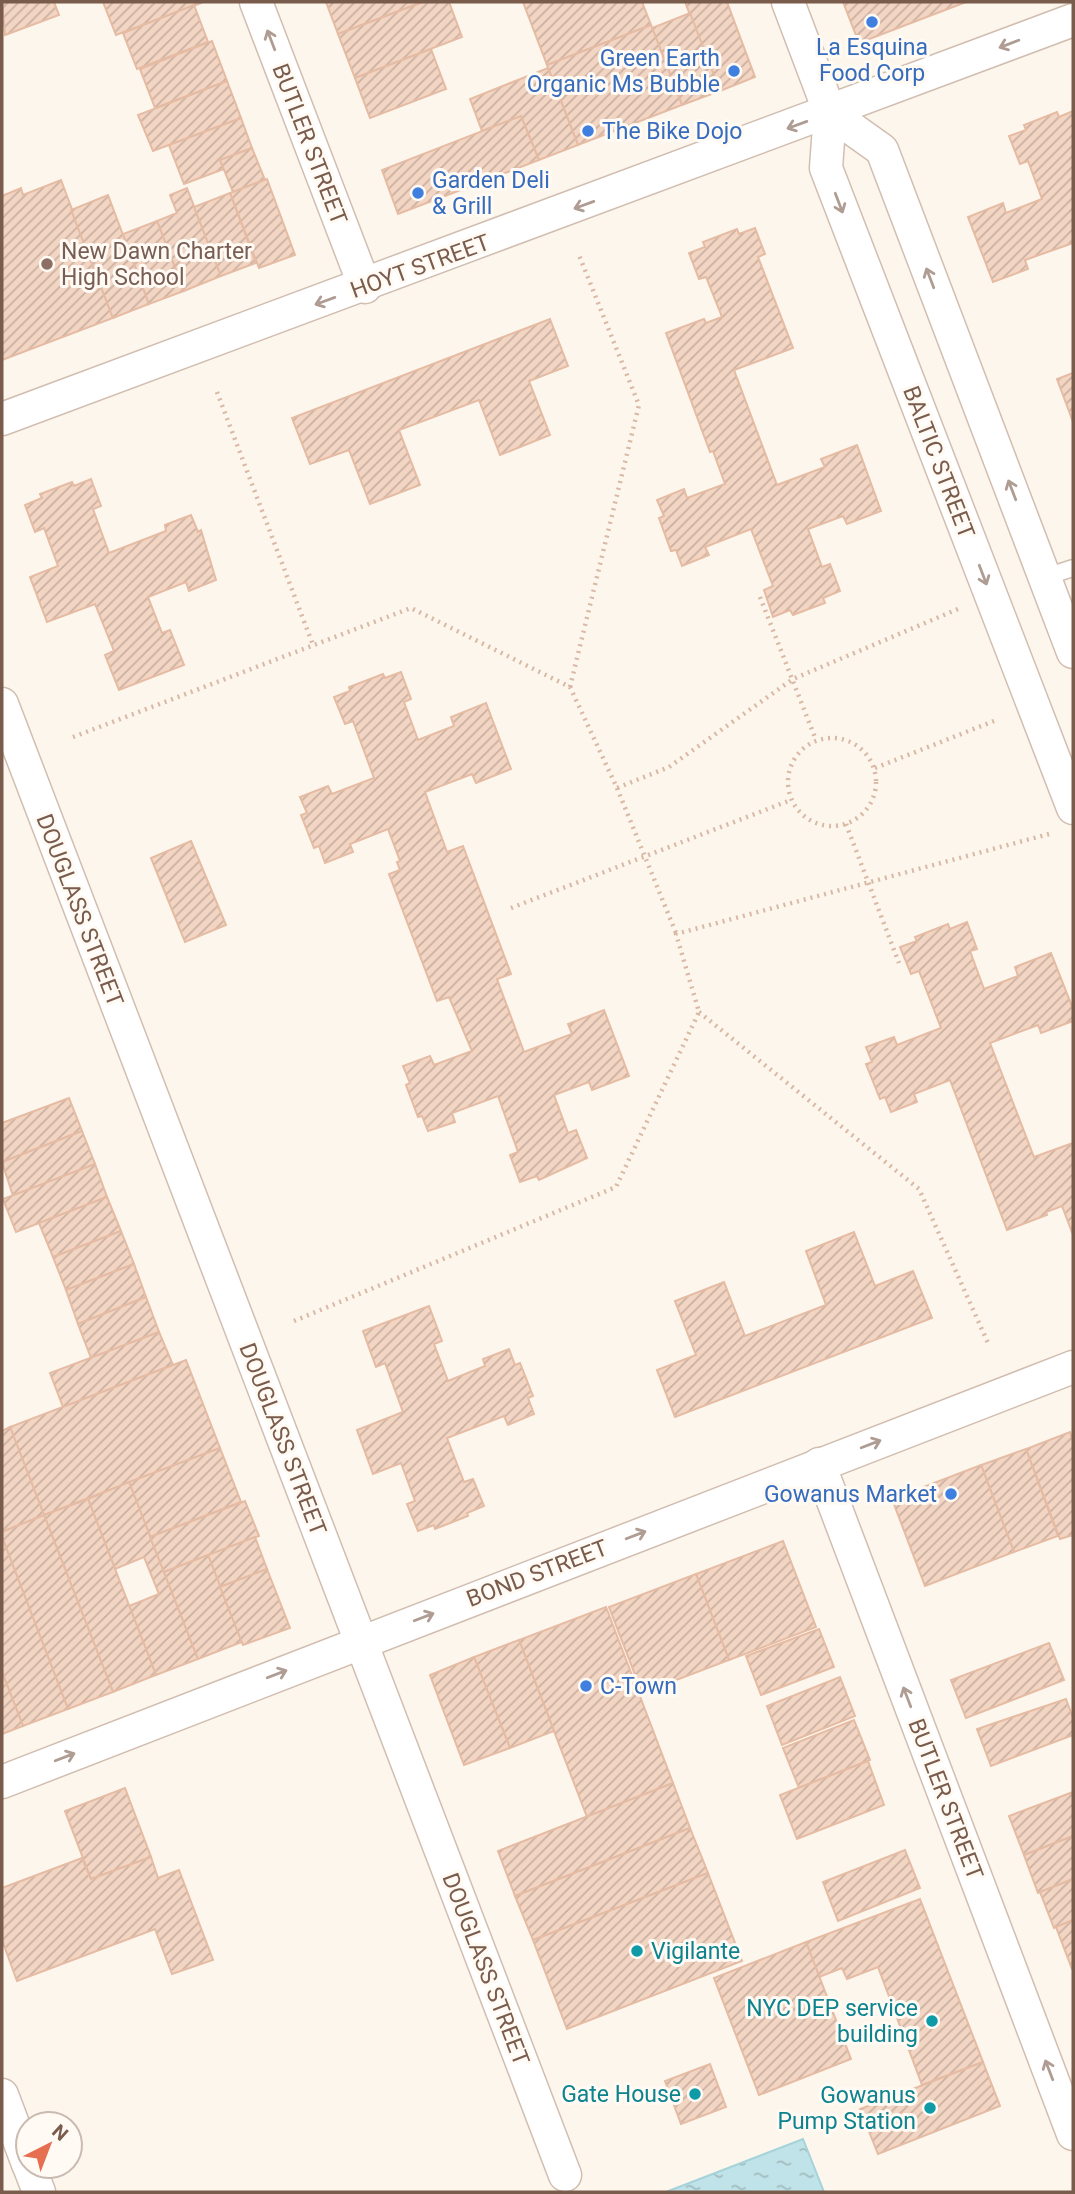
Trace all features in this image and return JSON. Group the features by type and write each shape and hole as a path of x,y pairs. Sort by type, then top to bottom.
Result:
{"street":[{"name":"BUTLER STREET","path":"256,2 365,287"},
{"name":"BALTIC STREET","path":"788,2 830,113 826,168 1073,808"},
{"name":"HOYT STREET","path":"2,419 365,287 1073,20"},
{"path":"830,113 882,150 1059,572 1073,652"},
{"name":"DOUGLASS STREET","path":"2,704 565,2175"},
{"name":"BOND STREET","path":"2,1782 1073,1367"},
{"name":"BUTLER STREET","path":"819,1464 1073,2134"},
{"path":"2,2095 14,2127"}],"path":[{"path":"570,687 639,405 579,255"},
{"path":"217,392 313,645"},
{"path":"617,788 669,767 793,679 991,595"},
{"path":"760,597 816,740"},
{"path":"73,737 411,608 570,687 617,788 676,934 699,1012 919,1189 988,1343"},
{"path":"875,768 995,721"},
{"path":"831,737 858,746 875,768 877,783 874,798 866,811 846,824 825,826 812,821 799,812 791,800 788,786 794,758 816,740 831,737"},
{"path":"511,908 645,859 791,800"},
{"path":"846,824 899,962"},
{"path":"676,934 1051,834"},
{"path":"294,1321 616,1187 699,1012"}],"water":[{"path":"803,2139 824,2192 666,2192"}],"building":[{"path":"2,2 54,2 59,15 5,35"},
{"path":"103,2 200,2 201,3 116,35"},
{"path":"326,2 416,2 417,4 338,34"},
{"path":"423,2 449,2 462,37 355,78 338,34"},
{"path":"523,2 642,2 651,25 547,65"},
{"path":"685,2 727,2 755,77 720,91"},
{"path":"843,2 966,2 859,43"},
{"path":"194,5 208,42 137,69 123,33"},
{"path":"690,13 720,91 682,105 652,28"},
{"path":"651,25 682,105 578,145 547,65"},
{"path":"212,41 227,81 155,108 140,69"},
{"path":"431,49 446,89 370,118 355,78"},
{"path":"548,68 578,145 539,160 521,116 482,131 470,99"},
{"path":"227,81 241,118 153,151 138,115"},
{"path":"1073,111 1073,243 1025,260 1028,269 993,282 968,217 1003,203 1006,213 1042,199 1028,161 1020,164 1009,136 1026,130 1024,125 1057,112 1059,117"},
{"path":"521,116 539,160 398,214 382,170"},
{"path":"241,118 252,148 220,160 224,169 184,184 169,145"},
{"path":"252,148 265,180 233,192 220,160"},
{"path":"267,179 295,255 259,268 230,193"},
{"name":"New Dawn Charter High School","path":"61,180 113,318 2,360 2,196 21,188 23,195"},
{"path":"187,188 221,276 184,291 157,221 177,213 170,195"},
{"path":"230,193 256,263 221,276 194,207"},
{"path":"108,195 149,304 113,318 71,210"},
{"path":"157,221 184,291 149,304 123,234"},
{"path":"755,228 765,254 758,257 793,348 734,370 777,485 825,467 821,459 857,445 881,511 847,524 843,516 808,529 822,567 830,564 840,591 823,598 825,603 793,615 790,610 773,617 764,590 773,586 751,529 705,547 709,555 682,566 676,550 671,551 659,518 664,516 657,500 684,489 687,498 725,484 713,451 710,452 666,333 704,319 706,323 722,317 706,277 699,279 689,253 705,247 703,242 737,229 739,234"},
{"path":"550,319 568,366 529,381 550,435 500,455 479,400 399,430 420,485 370,504 349,450 310,464 292,418"},
{"path":"1073,373 1073,422 1057,379"},
{"path":"91,479 101,506 93,509 109,553 166,531 165,525 191,515 198,532 201,530 216,580 189,591 186,582 148,597 162,633 170,630 184,665 119,690 105,655 114,651 95,604 47,622 30,577 58,566 44,528 35,532 25,505 42,498 40,494 72,482 74,486"},
{"path":"401,672 411,699 404,702 418,740 454,726 451,717 486,703 511,769 476,783 472,774 425,792 447,852 463,846 511,974 497,979 524,1052 572,1034 568,1024 604,1010 629,1076 592,1090 589,1082 554,1095 568,1133 576,1130 587,1158 539,1180 537,1176 520,1182 510,1155 518,1152 498,1096 452,1113 455,1122 428,1131 422,1116 418,1117 406,1085 410,1083 403,1066 430,1056 434,1065 472,1051 449,997 437,1001 389,874 400,870 397,862 400,861 388,829 350,844 353,852 325,863 319,846 314,848 301,815 307,813 300,797 328,786 332,794 374,778 353,721 345,724 334,697 350,691 349,687 383,674 385,678"},
{"path":"191,841 226,925 185,942 151,858"},
{"path":"967,922 977,949 970,951 984,989 1018,976 1015,967 1051,953 1073,1009 1073,1021 1041,1033 1038,1025 990,1043 1034,1157 1073,1143 1073,1235 1062,1206 1046,1212 1047,1215 1007,1230 950,1080 914,1094 917,1102 891,1112 885,1097 880,1099 866,1064 872,1062 866,1047 894,1037 897,1045 941,1028 919,971 911,974 900,947 917,941 915,937 948,924 950,929"},
{"path":"69,1098 82,1131 2,1162 2,1123"},
{"path":"82,1131 95,1164 13,1196 2,1162"},
{"path":"95,1164 107,1197 16,1232 3,1199"},
{"path":"107,1197 121,1231 53,1257 39,1223"},
{"path":"121,1231 134,1264 66,1290 53,1257"},
{"path":"854,1232 875,1286 913,1271 932,1318 675,1417 657,1370 696,1355 675,1301 724,1282 745,1336 826,1305 806,1251"},
{"path":"134,1264 146,1297 78,1324 66,1290"},
{"path":"146,1297 159,1332 91,1358 78,1324"},
{"path":"429,1306 442,1341 434,1344 448,1381 485,1366 483,1359 509,1349 515,1365 520,1363 533,1396 528,1398 534,1414 508,1425 504,1416 447,1438 464,1482 473,1479 484,1506 467,1513 468,1516 435,1529 434,1525 418,1531 407,1504 415,1501 401,1463 373,1474 357,1430 403,1412 385,1363 376,1367 363,1331"},
{"path":"159,1332 173,1365 63,1407 50,1373"},
{"path":"186,1360 220,1448 44,1515 10,1427"},
{"path":"10,1427 44,1515 2,1532 2,1431"},
{"path":"1070,1432 1073,1441 1073,1535 1060,1539 1026,1449"},
{"path":"220,1448 241,1502 150,1537 129,1482"},
{"path":"1026,1449 1058,1536 1014,1552 981,1465"},
{"path":"981,1465 1014,1552 925,1586 892,1499"},
{"path":"129,1482 198,1659 156,1675 129,1606 159,1594 144,1557 115,1569 88,1499"},
{"path":"88,1499 156,1675 113,1692 44,1515"},
{"path":"245,1501 259,1536 164,1572 150,1537"},
{"path":"44,1515 113,1692 68,1709 2,1537 2,1532"},
{"path":"2,1537 68,1709 23,1726 2,1672"},
{"path":"255,1537 267,1569 220,1587 208,1555"},
{"path":"783,1541 816,1627 729,1660 696,1574"},
{"path":"208,1555 242,1642 198,1659 164,1572"},
{"path":"267,1569 290,1628 243,1645 220,1587"},
{"path":"696,1574 729,1660 642,1693 609,1607"},
{"name":"C-Town","path":"606,1607 673,1783 587,1817 519,1640"},
{"path":"819,1629 834,1667 761,1695 746,1656"},
{"path":"519,1640 554,1731 510,1748 474,1657"},
{"path":"1049,1643 1064,1680 966,1718 951,1680"},
{"path":"474,1657 510,1748 464,1765 430,1675"},
{"path":"2,1672 23,1726 2,1734"},
{"path":"840,1677 855,1716 782,1745 767,1706"},
{"path":"1066,1699 1073,1718 1073,1735 991,1766 977,1729"},
{"path":"854,1720 870,1760 799,1788 783,1748"},
{"path":"868,1761 884,1805 797,1839 780,1795"},
{"path":"673,1783 690,1828 515,1896 498,1851"},
{"path":"125,1788 151,1857 91,1879 65,1811"},
{"path":"1073,1792 1073,1836 1024,1855 1009,1816"},
{"path":"690,1828 708,1873 533,1940 515,1896"},
{"path":"1073,1836 1073,1879 1038,1893 1024,1855"},
{"path":"905,1850 920,1888 838,1921 823,1882"},
{"path":"151,1857 158,1878 179,1870 213,1960 172,1974 155,1929 17,1981 2,1940 2,1888 82,1858 91,1879"},
{"name":"Vigilante","path":"708,1873 742,1961 567,2029 533,1940"},
{"path":"1073,1879 1073,1920 1054,1928 1040,1892"},
{"name":"NYC DEP service building","path":"920,1899 983,2062 922,2085 878,1967 847,1979 842,1968 819,1977 806,1942"},
{"path":"1073,1920 1073,1969 1072,1969 1056,1927"},
{"path":"806,1942 851,2059 759,2095 714,1978"},
{"name":"Gowanus Pump Station","path":"983,2062 1000,2106 878,2154 860,2109"},
{"name":"Gate House","path":"710,2064 726,2107 681,2124 665,2081"}],"place":[{"name":"La Esquina Food Corp","path":"872,22"},
{"name":"Green Earth Organic Ms Bubble","path":"734,71"},
{"name":"The Bike Dojo","path":"588,131"},
{"name":"Garden Deli & Grill","path":"418,193"},
{"name":"New Dawn Charter High School","path":"47,264"},
{"name":"Gowanus Market","path":"951,1494"},
{"name":"C-Town","path":"586,1686"},
{"name":"Vigilante","path":"637,1951"},
{"name":"NYC DEP service building","path":"932,2021"},
{"name":"Gate House","path":"695,2094"},
{"name":"Gowanus Pump Station","path":"930,2108"}]}
